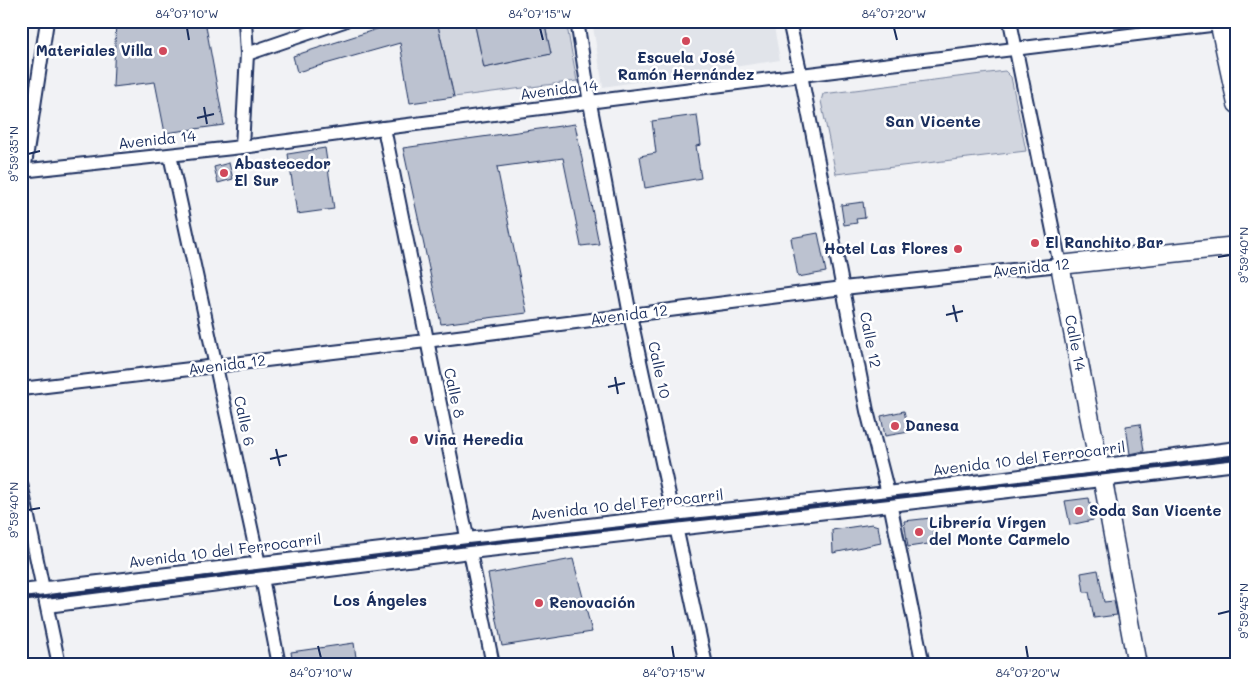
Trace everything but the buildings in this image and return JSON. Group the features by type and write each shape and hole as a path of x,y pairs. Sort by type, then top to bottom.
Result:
{"main road":[{"path":"1224,28 1237,104"},
{"name":"Avenida 12","path":"1060,265 1237,246"},
{"name":"Calle 14","path":"1060,265 1137,665"}],"street":[{"path":"23,171 47,21"},
{"path":"242,147 247,54 245,21"},
{"path":"247,54 344,21"},
{"name":"Calle 10","path":"577,21 590,102 630,315 706,665"},
{"name":"Calle 12","path":"789,21 867,410 889,499 923,665"},
{"name":"Calle 14","path":"1010,21 1060,265"},
{"name":"Avenida 14","path":"23,171 242,147 1015,49 1224,28"},
{"name":"Calle 8","path":"384,128 493,665"},
{"name":"Calle 6","path":"170,155 262,578 279,665"},
{"name":"Avenida 12","path":"21,389 426,341 843,288 1060,265"},
{"name":"Avenida 10 del Ferrocarril","path":"1101,473 1237,448"},
{"name":"Avenida 10 del Ferrocarril","path":"47,606 470,552 677,529 889,499 1101,473 1237,464"},
{"path":"21,484 59,665"},
{"name":"Avenida 10 del Ferrocarril","path":"21,591 674,515 889,499"}],"shaded area":[{"path":"437,21 474,21 484,68 551,54 544,21 566,21 577,81 454,97"},
{"name":"Escuela José Ramón Hernández","path":"592,21 773,21 780,60 603,87"},
{"path":"1005,71 1011,77 1026,151 836,174 821,101 823,94"}],"railway":[{"path":"21,600 468,545 1237,458"}],"place":[{"name":"Escuela José Ramón Hernández","path":"686,41"},
{"name":"Materiales Villa","path":"163,51"},
{"name":"Abastecedor El Sur","path":"224,173"},
{"name":"El Ranchito Bar","path":"1035,243"},
{"name":"Hotel Las Flores","path":"958,249"},
{"name":"Danesa","path":"895,426"},
{"name":"Viña Heredia","path":"414,440"},
{"name":"Soda San Vicente","path":"1079,511"},
{"name":"Librería Vírgen del Monte Carmelo","path":"919,532"},
{"name":"Renovación","path":"539,603"}],"district":[{"name":"San Vicente","path":"933,121"},
{"name":"Los Ángeles","path":"380,600"}]}
